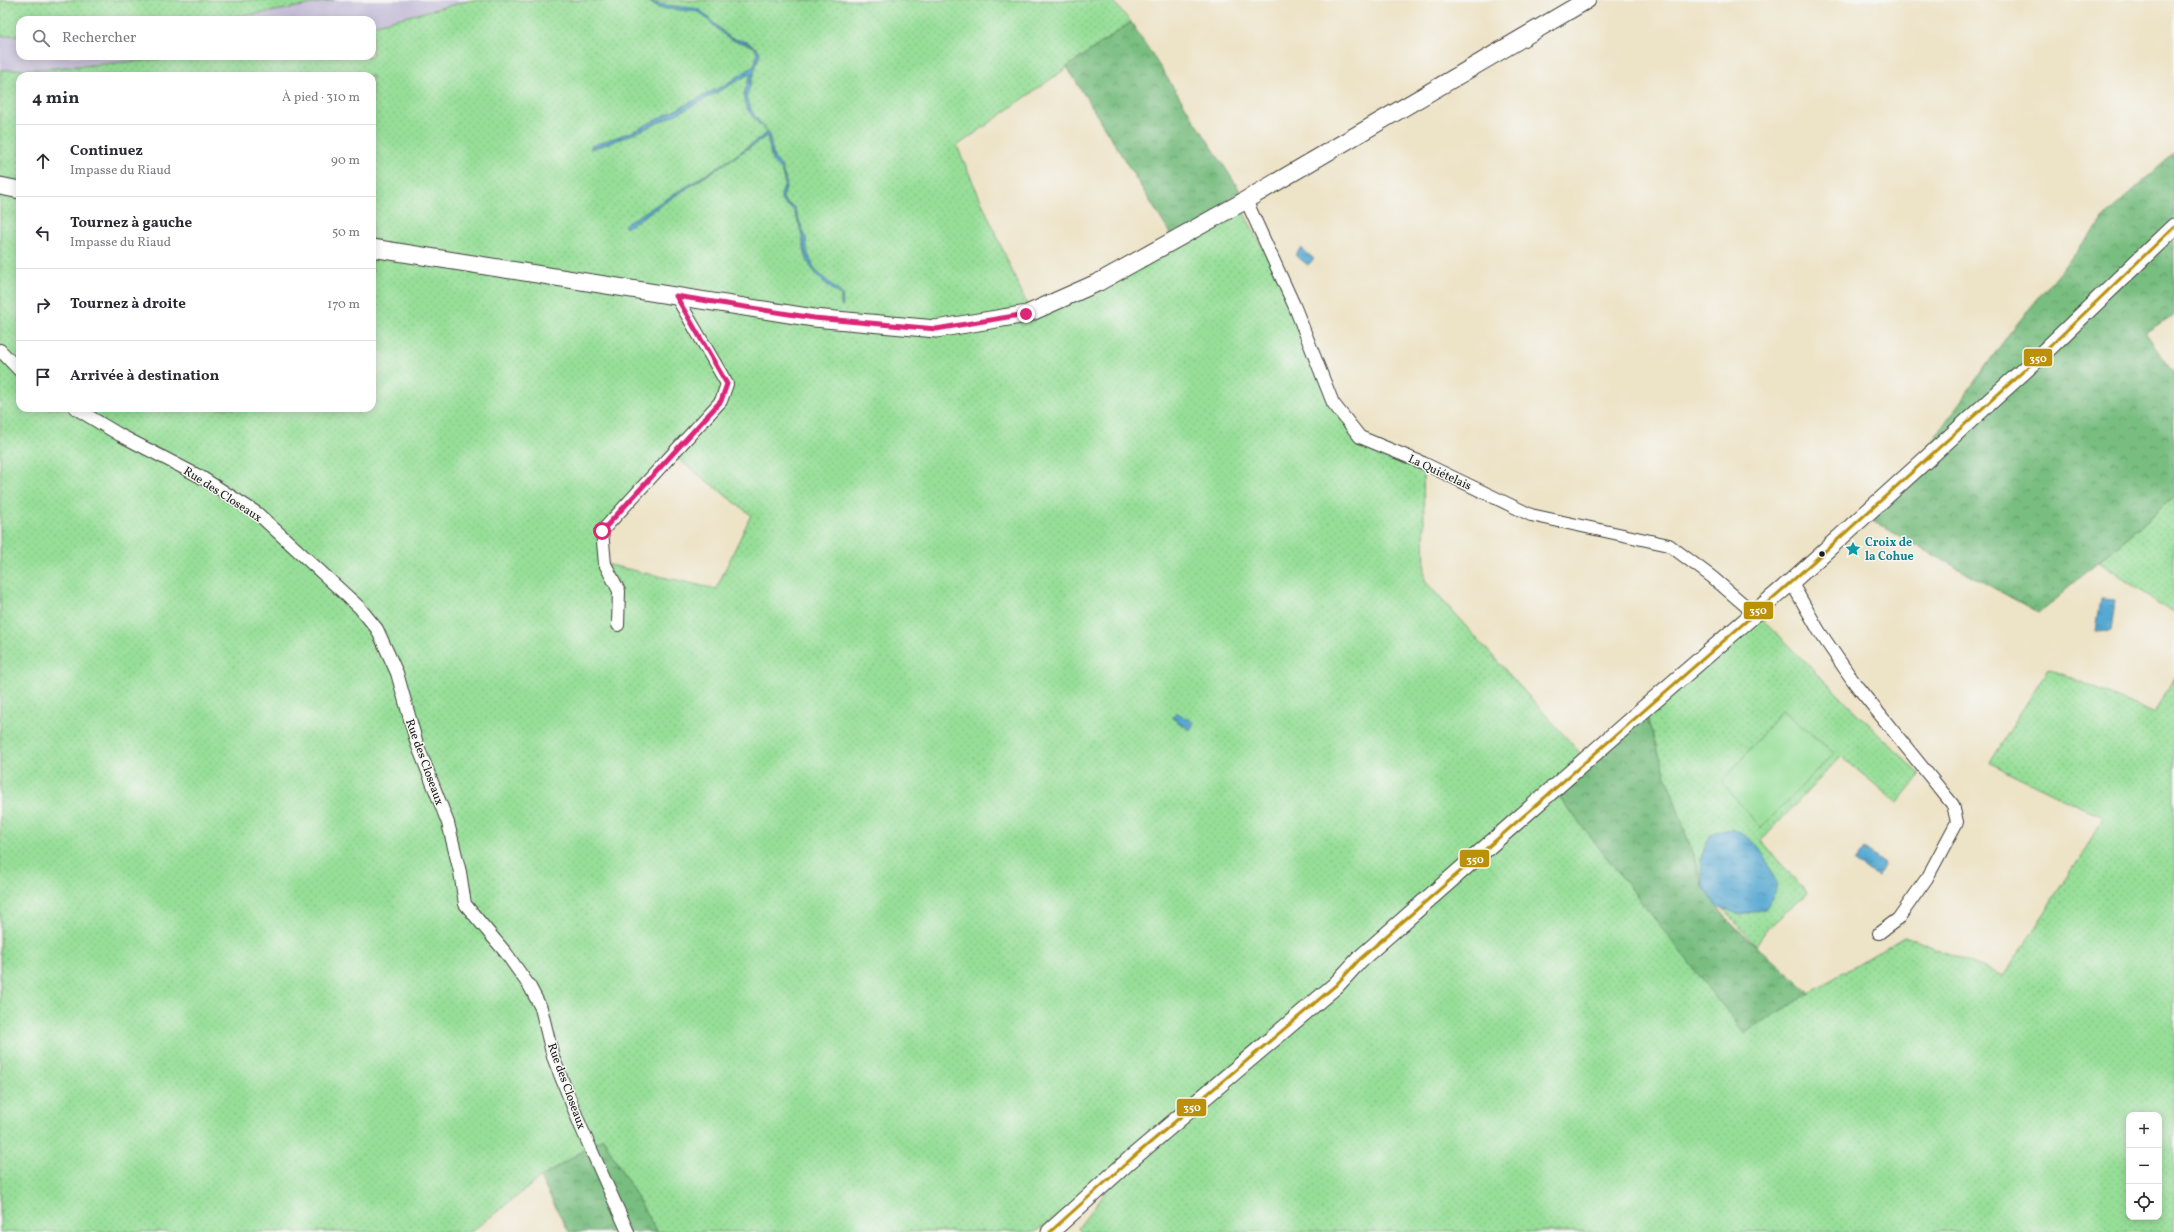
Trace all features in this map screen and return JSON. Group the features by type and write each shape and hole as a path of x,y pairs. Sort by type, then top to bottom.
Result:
{"main road":[{"path":"376,249 814,318 936,329 1026,314 1099,282 1246,200 1587,0"},
{"path":"0,186 16,189"},
{"path":"1050,1232 1137,1154 1336,985 1360,959 1458,872 1644,708 1791,582 2040,356 2174,227"}],"street":[{"name":"La Quiételais","path":"1246,200 1294,305 1333,403 1360,436 1423,463 1531,515 1669,545 1712,577 1755,614"},
{"path":"618,625 619,590 605,564 602,531 721,401 727,384 676,296"},
{"path":"0,350 16,367"},
{"name":"Rue des Closeaux","path":"82,412 120,435 201,477 257,513 359,607 377,629 398,674 417,744 448,823 460,872 465,904 506,953 530,987 541,1008 556,1064 581,1127 628,1232"},
{"path":"1791,582 1818,631 1856,685 1953,805 1957,822 1927,878 1898,919 1878,933"}],"shaded area":[{"path":"334,0 472,0 376,24 376,16 238,16 270,12"},
{"path":"16,35 16,60 148,60 45,69 0,70 0,36"}],"green space":[{"path":"0,0 334,0 270,12 238,16 16,16 16,35 0,36"},
{"path":"472,0 1112,0 1131,22 957,146 1028,307 1239,204 1294,305 1333,403 1360,437 1423,463 1425,581 1581,754 1553,789 1744,1032 1905,936 2004,976 2085,850 2102,817 1990,763 2048,668 2155,714 2174,677 2174,1232 1082,1232 1078,1228 1129,1161 1036,1232 656,1232 603,1138 540,1178 471,1232 0,1232 0,70 45,69 148,60 376,60 376,24","holes":["672,454 751,515 716,589 605,564 602,531"]},
{"path":"1131,22 1246,200 1174,240 1067,67"},
{"path":"2174,153 2174,314 2145,332 2174,373 2174,497 2039,613 1874,522 2008,335 2107,214"},
{"path":"2174,497 2174,614 2099,562"},
{"path":"1760,618 1920,774 1897,803 1841,756 1761,841 1807,893 1767,929 1756,945 1704,888 1646,717"},
{"path":"1644,709 1704,888 1729,922 1810,993 1744,1033 1553,789"},
{"path":"1782,710 1834,753 1761,828 1722,783"},
{"path":"603,1138 657,1232 569,1232 540,1178"}],"water":[{"path":"646,0 658,4 699,9 730,38 748,42 759,50 760,54 746,98 754,115 769,134 774,158 781,166 787,185 783,197 785,202 794,207 806,239 808,254 815,270 842,294 843,306 841,306 841,296 817,275 809,263 795,215 792,209 781,201 781,195 785,184 781,170 772,161 767,136 626,228 624,225 731,159 767,133 748,111 744,100 744,95 751,73 672,116 632,134 591,149 591,146 634,131 723,86 754,66 757,55 756,49 751,45 730,40 699,12 659,8"},
{"path":"1301,248 1314,259 1308,265 1295,255"},
{"path":"2101,599 2115,600 2111,631 2096,632"},
{"path":"1176,712 1194,723 1190,730 1172,718"},
{"path":"1732,829 1750,839 1762,851 1770,866 1777,885 1773,897 1764,909 1741,915 1717,906 1704,888 1700,860 1710,835 1715,832"},
{"path":"1864,849 1885,864 1877,876 1854,862"}],"transit line":[{"name":"350","path":"1050,1232 1131,1159 1336,985 1360,959 1791,582 2040,356 2174,227"}],"place":[{"name":"Croix de la Cohue","path":"1853,549"}],"route":[{"path":"602,531 721,401 727,384 676,296 814,318 936,329 1026,314"}]}
